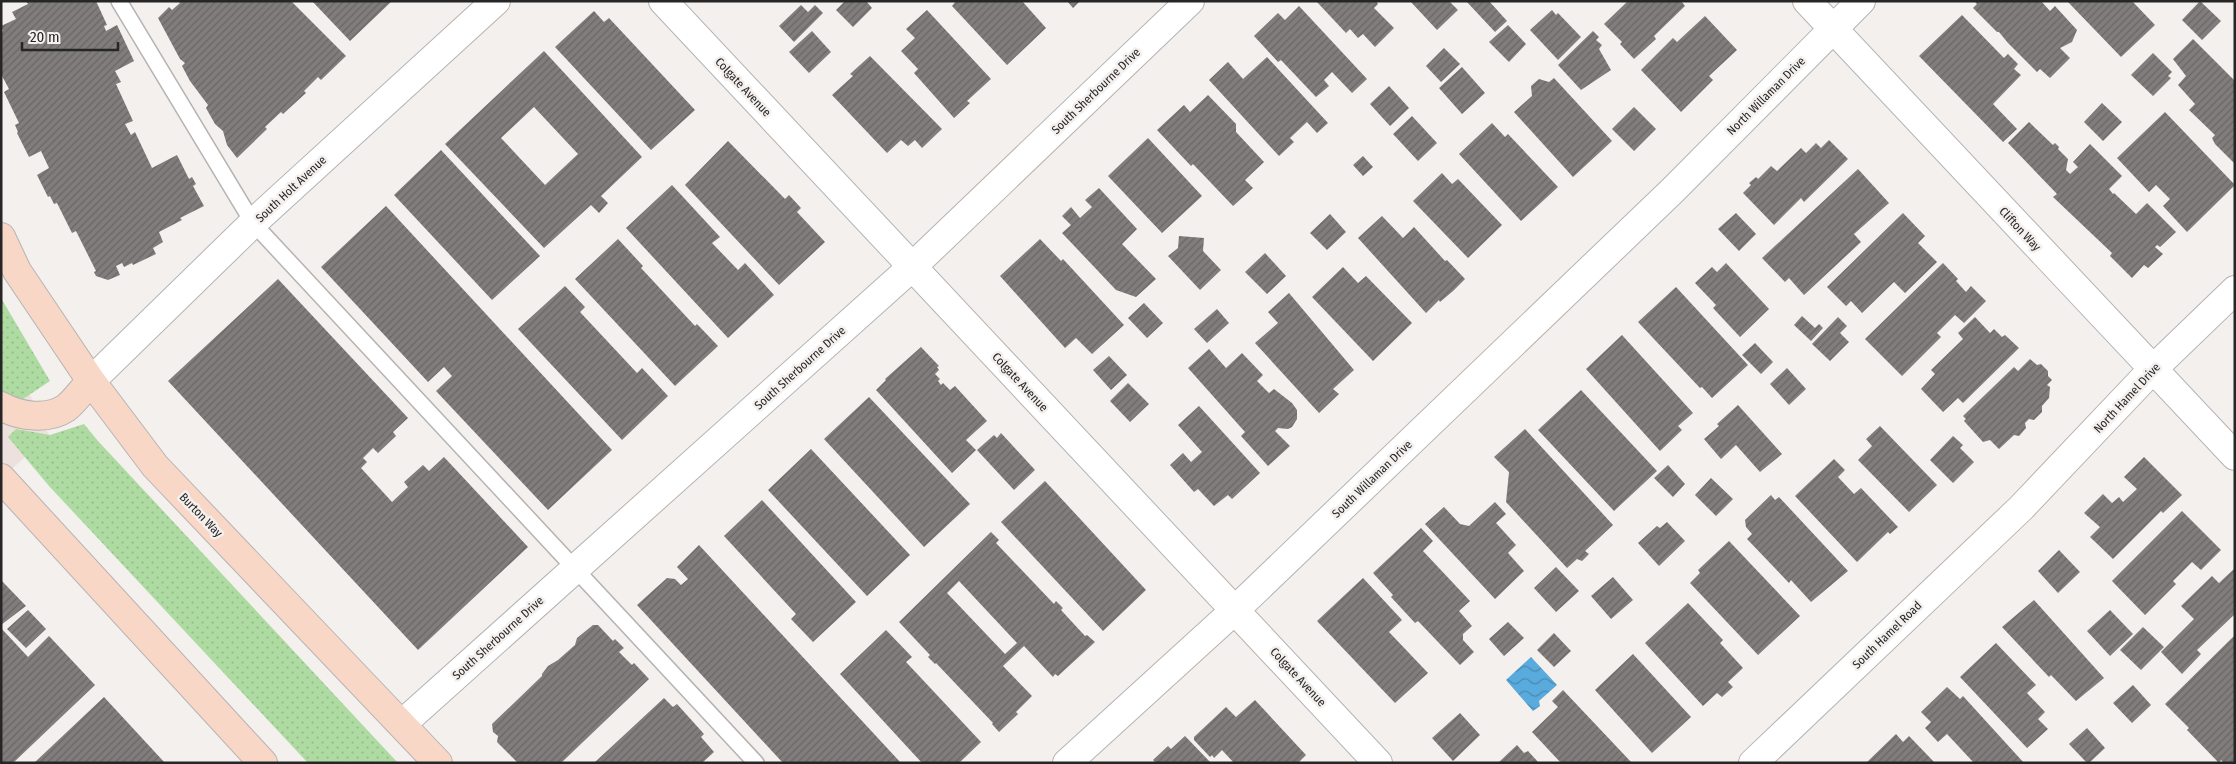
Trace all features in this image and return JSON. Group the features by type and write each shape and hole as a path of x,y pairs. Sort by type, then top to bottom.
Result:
{"main road":[{"name":"Burton Way","path":"1,238 17,271 91,381 155,466 438,763"},
{"path":"1,406 8,410 38,417 66,408 91,381"},
{"path":"1,478 263,763"}],"street":[{"name":"South Holt Avenue","path":"91,381 254,224 496,1"},
{"name":"Colgate Avenue","path":"662,1 1378,763"},
{"name":"South Sherbourne Drive","path":"402,724 912,267 1190,1"},
{"name":"Clifton Way","path":"1807,1 2152,370 2235,456"},
{"name":"North Willaman Drive","path":"1672,191 1861,1"},
{"name":"South Willaman Drive","path":"1067,763 1235,610 1672,191"},
{"name":"North Hamel Drive","path":"2021,508 2152,370 2235,290"},
{"name":"South Hamel Road","path":"1753,763 2021,508"}],"lane":[{"path":"119,1 254,224 756,763"}],"shaded area":[{"path":"1,334 49,435 1,479"}],"green space":[{"path":"1,298 50,381 20,401 1,394"},
{"path":"84,424 398,763 308,763 49,486 8,437 16,429 50,435"}],"water":[{"path":"1531,657 1557,685 1539,701 1540,706 1533,711 1506,680"}],"building":[{"path":"26,1 96,1 107,25 104,26 106,31 117,25 134,61 115,71 121,82 116,84 133,121 125,124 131,135 135,132 152,168 177,155 189,179 192,177 196,184 193,186 204,206 180,218 182,220 159,232 163,242 153,248 156,254 133,265 132,263 124,267 122,263 116,266 120,275 108,280 96,276 94,272 96,271 76,231 72,233 57,203 54,204 50,196 48,197 37,175 49,168 41,151 29,157 17,133 15,125 19,123 4,92 9,89 1,74 1,32 3,31 1,26 16,19 12,12 28,4"},
{"path":"178,1 291,1 346,56 321,80 318,77 304,91 306,93 265,127 267,129 237,158 227,145 223,131 215,124 206,108 208,105 190,81 182,66 185,63 180,59 158,18 169,7 172,10 180,3"},
{"path":"312,1 392,1 350,41"},
{"path":"845,1 866,1 872,8 853,27 836,10"},
{"path":"956,1 1022,1 1046,28 1007,65 952,6"},
{"path":"1067,1 1080,1 1073,8"},
{"path":"1316,1 1376,1 1378,4 1374,8 1394,28 1375,47 1363,34 1358,38 1350,29 1346,33"},
{"path":"1410,1 1449,1 1458,10 1437,30"},
{"path":"1466,1 1489,1 1507,21 1495,32"},
{"path":"1628,1 1681,1 1685,6 1654,36 1656,39 1634,59 1620,44 1622,42 1604,24"},
{"path":"1974,1 2041,1 2050,11 2055,6 2077,30 2072,42 2060,48 2070,58 2050,78 2040,69 2037,72 1973,8 1977,4"},
{"path":"2067,1 2132,1 2155,25 2121,57"},
{"path":"2200,1 2221,21 2202,40 2182,20"},
{"path":"801,5 808,12 815,5 823,13 794,42 779,26"},
{"path":"1299,6 1367,79 1352,93 1332,72 1324,80 1329,86 1316,97 1281,60 1278,62 1254,36 1278,13 1285,20"},
{"path":"927,10 991,79 967,101 970,103 954,118 914,73 918,69 901,51 915,38 906,29"},
{"path":"1552,10 1556,15 1558,13 1581,37 1558,60 1530,30"},
{"path":"594,11 604,22 609,18 695,110 651,150 555,47"},
{"path":"1962,15 2004,58 2008,54 2018,64 2014,69 2021,75 1993,104 2017,129 2003,142 1919,56"},
{"path":"1705,16 1737,50 1709,76 1713,80 1681,112 1641,70 1673,38 1677,42"},
{"path":"1508,25 1526,44 1509,62 1489,42"},
{"path":"812,31 831,52 809,73 789,52"},
{"path":"1593,31 1599,37 1596,40 1602,45 1599,49 1611,70 1581,90 1558,65"},
{"path":"2193,39 2235,81 2235,164 2215,144 2212,138 2215,135 2189,110 2195,104 2178,85 2186,76 2173,59"},
{"path":"1444,48 1460,64 1441,82 1426,66"},
{"path":"544,51 642,157 601,196 608,203 599,213 591,205 544,248 445,144","holes":["534,107 578,154 545,185 501,138"]},
{"path":"2153,53 2172,72 2168,76 2171,78 2153,96 2131,75"},
{"path":"870,56 942,129 922,148 915,140 908,146 901,140 887,153 832,95 853,76 850,74"},
{"path":"1267,57 1328,123 1317,133 1307,122 1290,138 1294,142 1279,156 1209,80 1228,62 1243,79"},
{"path":"1462,67 1485,93 1462,114 1439,88"},
{"path":"1554,78 1612,141 1573,177 1514,112 1532,96 1531,86 1539,79 1549,82"},
{"path":"1389,86 1409,108 1390,126 1370,104"},
{"path":"1208,95 1236,124 1236,132 1264,162 1245,180 1253,188 1233,206 1157,130 1184,105 1190,112"},
{"path":"2102,103 2122,122 2103,141 2084,122"},
{"path":"1634,107 1656,129 1634,151 1612,129"},
{"path":"2165,112 2235,185 2187,232 2163,206 2170,199 2156,185 2149,192 2117,158"},
{"path":"1412,116 1437,143 1418,161 1393,134"},
{"path":"2029,122 2053,145 2055,143 2059,147 2058,149 2068,159 2066,170 2070,174 2078,167 2073,162 2090,144 2122,176 2109,189 2113,194 2136,214 2147,203 2176,232 2160,247 2157,245 2155,247 2163,254 2148,268 2144,265 2132,278 2110,256 2112,253 2053,197 2057,194 2008,143"},
{"path":"1492,123 1505,137 1508,134 1558,187 1521,221 1459,154"},
{"path":"1148,138 1202,196 1162,233 1108,176"},
{"path":"1829,140 1848,159 1804,202 1801,198 1774,225 1743,193 1751,185 1749,183 1756,177 1758,179 1771,166 1777,171 1801,148 1806,153 1816,143 1821,148"},
{"path":"728,141 785,199 789,195 801,208 797,212 825,242 779,285 685,185"},
{"path":"441,150 540,256 492,300 394,195"},
{"path":"1363,156 1373,167 1363,176 1353,165"},
{"path":"1858,169 1889,203 1854,234 1861,242 1804,295 1789,278 1785,282 1762,258"},
{"path":"1442,173 1452,184 1458,179 1502,225 1468,258 1413,201"},
{"path":"672,185 720,237 712,243 738,270 745,263 774,295 728,338 626,228"},
{"path":"1099,188 1137,229 1122,244 1156,279 1136,297 1116,290 1062,233 1071,225 1062,216 1071,207 1080,218 1092,207 1085,200"},
{"path":"386,206 612,450 548,510 436,391 452,376 444,367 428,382 321,267"},
{"path":"1736,213 1756,234 1739,251 1718,229"},
{"path":"1903,213 1925,236 1918,243 1937,262 1905,293 1894,282 1862,313 1851,301 1846,306 1827,287"},
{"path":"1330,214 1346,232 1327,250 1310,233"},
{"path":"1382,216 1403,238 1414,227 1445,261 1447,260 1465,279 1426,313 1358,238"},
{"path":"1179,236 1204,238 1203,251 1221,270 1200,290 1168,256 1178,248"},
{"path":"618,239 643,266 641,268 695,326 697,324 718,346 675,386 575,279"},
{"path":"1040,239 1061,261 1063,259 1124,325 1092,354 1076,338 1065,348 1000,276"},
{"path":"1265,253 1286,276 1267,294 1245,272"},
{"path":"1726,263 1769,309 1740,337 1713,308 1716,305 1695,283 1712,267 1717,272"},
{"path":"1943,263 1958,279 1956,281 1966,292 1971,286 1986,301 1964,323 1955,315 1937,333 1941,337 1902,376 1865,339"},
{"path":"1343,267 1358,283 1366,276 1412,323 1373,361 1312,297"},
{"path":"278,279 408,418 393,432 396,436 378,453 373,448 363,458 367,462 361,468 392,502 408,487 404,482 423,465 429,471 444,457 528,547 418,650 168,381"},
{"path":"565,286 585,307 580,312 637,373 642,368 668,396 622,440 518,329"},
{"path":"1676,287 1748,365 1712,398 1702,387 1700,388 1638,322"},
{"path":"1289,293 1354,370 1333,389 1339,394 1319,413 1255,343 1278,323 1268,312"},
{"path":"1144,303 1163,323 1147,338 1128,318"},
{"path":"1217,309 1229,323 1207,343 1194,329"},
{"path":"1802,316 1815,328 1819,324 1823,328 1811,341 1794,325"},
{"path":"1838,317 1847,326 1840,333 1849,342 1830,361 1812,344"},
{"path":"1975,317 1990,333 1994,329 2002,337 2005,335 2019,348 1963,403 1958,398 1943,412 1921,389 1935,374 1931,370 1963,339 1958,333"},
{"path":"1622,335 1693,413 1678,426 1682,430 1660,451 1586,369"},
{"path":"1755,343 1773,362 1761,374 1742,355"},
{"path":"921,347 939,366 937,367 939,370 935,374 940,379 938,381 941,385 943,383 950,390 955,386 987,421 966,440 976,450 952,473 876,390 885,379"},
{"path":"1209,349 1226,368 1242,353 1263,375 1257,381 1269,393 1274,389 1292,403 1297,410 1297,419 1292,427 1288,429 1278,428 1275,431 1290,446 1268,466 1241,436 1245,432 1188,368"},
{"path":"1109,356 1127,375 1111,390 1093,370"},
{"path":"2030,359 2037,365 2041,364 2048,371 2048,376 2052,380 2047,385 2050,387 2049,398 2042,406 2042,412 2034,420 2029,419 2025,423 2026,428 2019,436 2014,435 1999,449 1990,440 1983,442 1964,421 1966,419 1963,416 2014,367 2018,371"},
{"path":"1787,368 1806,389 1789,405 1770,384"},
{"path":"1128,383 1149,404 1130,422 1110,401"},
{"path":"1581,390 1657,471 1614,511 1538,430"},
{"path":"869,397 970,504 924,547 824,439"},
{"path":"1738,405 1782,454 1760,472 1736,445 1721,459 1704,439"},
{"path":"1199,406 1260,473 1232,499 1228,495 1214,506 1198,489 1194,492 1170,465 1183,453 1191,462 1202,452 1178,425"},
{"path":"1880,426 1937,485 1909,512 1858,460 1872,446 1866,439"},
{"path":"1525,429 1613,525 1585,551 1589,554 1582,561 1577,559 1567,568 1506,502 1509,472 1494,457"},
{"path":"1001,433 1035,470 1014,490 977,450 994,435 997,438"},
{"path":"1953,436 1963,445 1960,448 1974,462 1953,483 1930,460"},
{"path":"811,449 910,555 867,596 768,490"},
{"path":"2144,457 2182,495 2163,513 2161,511 2113,559 2090,537 2100,527 2084,513 2103,494 2112,503 2119,497 2123,502 2137,489 2124,477"},
{"path":"1834,459 1845,470 1838,477 1854,494 1861,488 1898,527 1890,534 1888,532 1857,562 1795,496"},
{"path":"1668,465 1685,484 1673,497 1654,478"},
{"path":"1711,478 1733,499 1716,516 1695,495"},
{"path":"1045,481 1146,590 1103,631 1001,522"},
{"path":"1771,495 1775,500 1779,497 1848,571 1811,602 1791,580 1789,583 1747,539 1752,534 1746,527 1745,520"},
{"path":"762,500 856,602 813,642 791,619 796,614 724,536"},
{"path":"1495,502 1506,514 1496,523 1516,545 1508,553 1524,571 1495,599 1425,524 1444,507 1460,524 1469,526"},
{"path":"2182,511 2221,550 2201,570 2192,562 2173,581 2176,584 2145,615 2112,581"},
{"path":"1667,522 1685,541 1659,566 1638,543 1657,526 1660,528"},
{"path":"1421,528 1433,541 1423,551 1470,601 1459,611 1472,626 1463,634 1463,640 1474,652 1460,665 1418,621 1415,623 1391,597 1393,595 1373,573"},
{"path":"991,532 999,540 996,543 1054,604 1056,601 1063,608 1061,610 1085,636 1087,635 1095,642 1058,676 1055,674 1053,677 1024,646 1003,666 1032,696 1016,712 1018,714 999,732 993,723 928,657 930,655 899,622","holes":["959,581 1017,643 1005,654 947,593"]},
{"path":"1729,541 1800,616 1758,655 1690,583 1700,573 1698,570"},
{"path":"699,545 901,763 783,763 637,605 667,578 675,579 681,585 688,579 677,567"},
{"path":"2059,550 2080,572 2058,593 2038,571"},
{"path":"1556,567 1579,591 1556,612 1534,588"},
{"path":"2235,568 2235,614 2197,650 2201,654 2182,674 2161,652 2194,619 2181,606 2212,576 2219,583"},
{"path":"1613,577 1633,600 1611,619 1591,596"},
{"path":"1363,578 1402,620 1389,632 1428,673 1395,703 1317,621"},
{"path":"1,580 26,606 1,625"},
{"path":"2034,600 2104,678 2076,701 2051,675 2049,677 2002,627"},
{"path":"1688,603 1723,640 1720,643 1743,668 1728,682 1733,687 1722,697 1717,693 1703,706 1645,643"},
{"path":"28,610 46,629 26,648 7,629"},
{"path":"2110,610 2133,634 2110,656 2087,631"},
{"path":"1508,622 1524,638 1504,656 1489,639"},
{"path":"593,625 598,625 613,641 615,639 624,648 619,652 632,665 634,663 649,679 561,763 518,763 497,742 498,736 493,732 492,724 542,676 548,666 575,645 577,638"},
{"path":"2143,627 2164,647 2141,670 2120,650"},
{"path":"1,628 28,657 49,636 95,685 13,763 1,763"},
{"path":"886,630 912,657 906,662 981,742 959,763 922,763 840,674"},
{"path":"1554,633 1571,651 1554,667 1537,650"},
{"path":"2235,635 2235,763 2224,763 2221,760 2219,763 2187,730 2189,728 2165,704"},
{"path":"1996,643 2036,685 2027,693 2045,712 2038,719 2048,729 2027,748 1960,677"},
{"path":"1633,654 1691,717 1652,753 1595,690"},
{"path":"2133,685 2151,705 2132,723 2113,703"},
{"path":"1947,687 1960,699 1963,696 2024,763 1974,763 1947,734 1938,742 1925,728 1931,722 1921,712"},
{"path":"1563,690 1632,763 1561,763 1532,732 1558,707 1552,701"},
{"path":"104,697 165,763 34,763"},
{"path":"664,698 673,707 677,704 704,734 701,737 714,752 702,763 594,763"},
{"path":"1255,700 1306,755 1298,763 1234,763 1222,750 1214,758 1212,755 1210,757 1194,740 1194,737 1226,707 1236,717"},
{"path":"1460,713 1480,735 1453,761 1432,738"},
{"path":"2087,728 2105,748 2089,763 2069,744"},
{"path":"1896,734 1903,742 1909,736 1935,763 1866,763"},
{"path":"1185,736 1211,763 1156,763 1153,760 1168,746 1171,749"},
{"path":"1517,745 1524,753 1528,751 1539,763 1498,763"}]}
